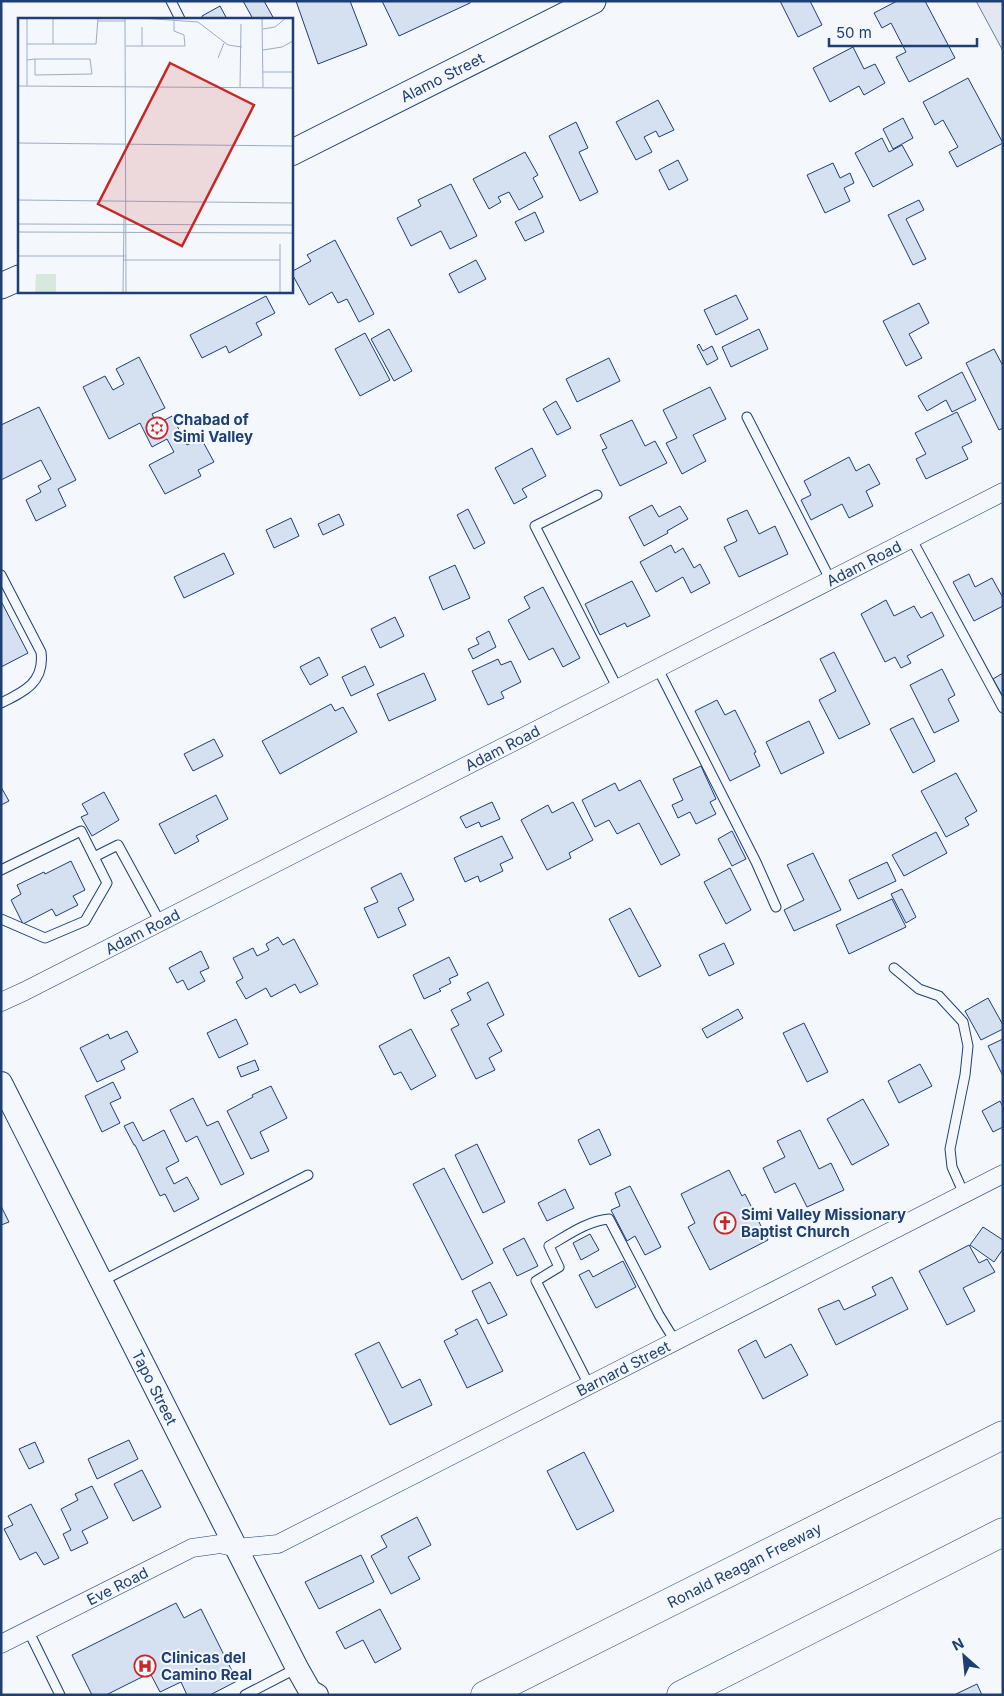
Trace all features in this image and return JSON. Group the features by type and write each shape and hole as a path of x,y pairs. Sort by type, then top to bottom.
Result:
{"highway":[{"name":"Ronald Reagan Freeway","path":"484,1695 1003,1435"},
{"path":"681,1695 1003,1532"}],"main road":[{"name":"Alamo Street","path":"292,152 593,1"},
{"path":"1,286 18,278"}],"street":[{"name":"Adam Road","path":"1,1002 1003,492"},
{"name":"Tapo Street","path":"1,1083 312,1694"},
{"name":"Barnard Street","path":"237,1548 278,1544 1003,1174"},
{"name":"Eve Road","path":"1,1644 192,1548 220,1544 237,1548"}],"lane":[{"path":"171,1 180,18"},
{"path":"747,417 830,579"},
{"path":"597,495 535,526 618,689"},
{"path":"911,538 1003,708"},
{"path":"1,575 41,652 42,661 38,678 23,693 1,703"},
{"path":"658,668 756,862 776,907"},
{"path":"1,870 80,831 107,883 85,921 45,938 1,919"},
{"path":"94,857 118,845 160,922"},
{"path":"894,968 919,989 939,996 963,1022 968,1046 965,1075 950,1149 952,1168 964,1194"},
{"path":"102,1281 308,1176"},
{"path":"589,1385 536,1281 559,1267 549,1246 585,1225 609,1218 659,1315 675,1341"},
{"path":"28,1630 60,1695"},
{"path":"245,1695 298,1668"}],"shaded area":[{"path":"976,1 1003,1 1003,51"}],"building":[{"path":"243,1 264,1 273,18 252,18"},
{"path":"296,1 350,1 367,45 318,64"},
{"path":"382,1 470,1 470,3 399,36"},
{"path":"780,1 810,1 822,25 798,37"},
{"path":"897,1 925,1 955,58 909,82 896,57 906,52 891,23 882,28 874,13"},
{"path":"220,6 226,18 203,18 202,16"},
{"path":"853,47 864,69 875,64 885,83 864,95 859,86 830,102 813,68"},
{"path":"968,78 1003,143 957,167 949,152 958,147 943,120 935,125 923,102"},
{"path":"658,100 674,130 659,137 656,131 644,137 652,152 636,160 616,122"},
{"path":"903,118 913,138 893,149 883,129"},
{"path":"576,122 588,148 579,152 598,192 580,201 549,136"},
{"path":"882,138 889,152 902,145 913,165 873,187 855,153"},
{"path":"525,152 538,175 533,178 543,197 519,210 509,192 498,197 501,202 489,209 473,179"},
{"path":"678,160 688,180 669,190 659,170"},
{"path":"833,163 840,178 850,173 854,183 844,188 850,201 825,213 807,175"},
{"path":"451,184 477,236 450,249 441,231 411,246 397,218 421,206 418,200"},
{"path":"919,200 924,210 906,219 926,259 913,265 888,215"},
{"path":"535,212 544,232 525,241 515,222"},
{"path":"335,240 374,314 359,322 347,299 338,303 332,292 309,305 292,274 292,271 311,261 307,255"},
{"path":"476,260 486,279 459,293 449,274"},
{"path":"736,295 748,319 716,335 704,310"},
{"path":"266,296 275,313 256,323 262,335 229,353 226,346 202,358 190,335"},
{"path":"919,303 929,323 909,334 922,358 906,366 883,321"},
{"path":"389,329 412,371 394,381 371,339"},
{"path":"759,329 768,349 731,367 722,347"},
{"path":"365,333 390,380 360,396 335,349"},
{"path":"699,344 703,351 712,346 718,359 707,365 697,346"},
{"path":"994,349 1003,366 1003,428 999,430 966,363"},
{"path":"139,357 165,408 152,414 157,424 172,416 187,445 201,438 214,462 198,470 201,476 165,494 149,465 174,452 167,439 152,447 140,423 109,439 83,387 105,376 113,390 124,384 116,369"},
{"path":"609,358 620,381 577,402 566,379"},
{"path":"962,372 976,400 952,412 946,400 927,411 918,396"},
{"path":"710,387 726,419 693,435 706,461 682,474 666,443 677,438 663,410"},
{"path":"556,401 571,428 557,435 543,409"},
{"path":"39,407 76,480 58,489 66,506 36,521 26,500 41,492 38,486 51,479 41,460 1,480 1,425"},
{"path":"957,412 972,442 962,447 968,459 926,479 916,459 926,454 915,433"},
{"path":"632,420 645,446 655,441 667,463 620,486 602,450 607,448 600,435"},
{"path":"532,448 546,476 522,489 527,497 514,504 495,468"},
{"path":"849,457 856,471 869,464 880,484 866,491 873,506 849,518 842,504 811,520 801,500 811,495 804,481"},
{"path":"652,505 659,517 680,506 688,519 644,546 629,517"},
{"path":"468,509 485,543 474,549 457,515"},
{"path":"747,510 759,534 775,526 788,554 739,577 724,547 737,541 727,519"},
{"path":"339,514 344,525 323,535 318,524"},
{"path":"291,518 299,536 274,548 266,530"},
{"path":"671,545 675,553 683,548 694,568 700,564 710,583 691,593 683,577 656,592 640,562"},
{"path":"224,553 234,574 184,598 174,577"},
{"path":"455,565 470,598 443,610 429,577"},
{"path":"969,574 975,587 992,578 1003,598 1003,606 974,621 953,582"},
{"path":"632,581 650,616 627,627 625,623 600,635 585,604"},
{"path":"543,587 580,658 563,667 553,648 529,660 508,620 530,608 524,597"},
{"path":"886,600 894,616 914,606 921,618 932,612 944,636 907,656 911,663 901,668 895,657 885,662 861,614"},
{"path":"1,601 28,653 1,667"},
{"path":"395,617 404,636 380,648 371,629"},
{"path":"489,631 496,647 473,659 468,649 479,644 476,638"},
{"path":"834,652 870,724 839,739 819,700 836,691 820,659"},
{"path":"319,657 328,675 310,685 300,667"},
{"path":"498,659 501,665 511,661 521,682 501,692 504,698 488,705 472,671"},
{"path":"365,666 374,685 351,696 342,677"},
{"path":"942,669 955,695 948,699 959,721 934,733 910,685"},
{"path":"424,673 436,700 389,721 377,694"},
{"path":"1003,673 1003,697 993,679"},
{"path":"717,700 725,715 735,710 756,752 754,753 760,766 730,781 695,711"},
{"path":"331,704 335,711 343,707 357,732 280,774 262,741"},
{"path":"913,718 935,761 913,773 890,729"},
{"path":"809,721 824,753 781,774 766,742"},
{"path":"214,739 223,756 193,771 184,754"},
{"path":"701,766 716,799 710,802 716,814 696,824 690,812 678,818 672,805 683,800 673,779"},
{"path":"956,773 977,811 965,818 969,825 946,837 921,791"},
{"path":"640,780 680,855 661,865 639,823 617,834 609,820 595,827 582,800 615,783 619,791"},
{"path":"1,787 9,801 1,805"},
{"path":"104,792 119,820 92,836 81,817 88,814 82,804"},
{"path":"216,795 228,819 196,836 199,841 175,854 159,824"},
{"path":"492,802 500,819 481,827 479,822 466,828 460,817"},
{"path":"573,802 593,840 569,853 571,858 547,870 521,820 548,805 552,813"},
{"path":"732,831 746,859 732,866 718,839"},
{"path":"936,832 947,853 904,876 892,855"},
{"path":"502,836 513,858 500,864 503,871 480,882 478,876 465,882 454,858"},
{"path":"813,853 841,910 794,931 784,910 804,900 787,865"},
{"path":"71,861 85,890 73,896 78,905 56,916 52,909 23,924 11,900 21,894 17,885"},
{"path":"887,862 896,881 858,899 849,880"},
{"path":"730,868 751,910 726,924 704,882"},
{"path":"401,873 414,900 398,908 406,925 378,938 364,908 378,902 371,888"},
{"path":"902,889 916,917 906,923 891,894"},
{"path":"892,899 906,927 849,954 836,925"},
{"path":"630,908 661,966 639,977 609,919"},
{"path":"278,937 283,945 294,939 318,984 300,993 295,984 271,997 266,988 246,999 236,982 243,978 233,958 253,948 257,956 269,950 266,944"},
{"path":"724,943 734,964 709,976 699,955"},
{"path":"201,951 209,968 200,972 205,981 188,990 183,980 177,983 169,968"},
{"path":"449,957 458,975 449,979 451,983 439,989 441,991 424,999 413,975"},
{"path":"488,982 504,1015 487,1024 502,1051 489,1058 495,1070 476,1079 451,1029 459,1025 451,1010 471,1000 467,993"},
{"path":"988,998 1003,1025 1003,1029 981,1040 965,1011"},
{"path":"738,1009 743,1018 707,1038 702,1029"},
{"path":"236,1019 248,1044 219,1058 207,1033"},
{"path":"804,1023 828,1072 807,1082 783,1033"},
{"path":"411,1029 436,1076 411,1090 401,1072 394,1075 379,1046"},
{"path":"127,1031 138,1052 121,1061 125,1069 97,1082 80,1048 108,1034 110,1039"},
{"path":"1003,1039 1003,1076 988,1046"},
{"path":"255,1060 259,1070 241,1077 237,1067"},
{"path":"920,1064 932,1086 899,1103 888,1081"},
{"path":"113,1082 121,1098 110,1103 120,1123 102,1132 85,1096"},
{"path":"271,1086 287,1118 260,1132 269,1151 251,1159 227,1111 253,1097 252,1095"},
{"path":"193,1098 207,1126 218,1121 244,1174 221,1185 197,1136 186,1142 170,1110"},
{"path":"863,1099 889,1145 852,1165 827,1119"},
{"path":"1000,1101 1003,1107 1003,1127 993,1132 982,1111"},
{"path":"133,1122 143,1141 164,1130 179,1161 166,1168 174,1184 187,1177 199,1199 174,1212 165,1194 160,1196 124,1126"},
{"path":"599,1129 611,1155 590,1165 578,1140"},
{"path":"800,1130 819,1169 831,1163 844,1190 807,1207 795,1183 775,1193 763,1168 785,1157 777,1141"},
{"path":"477,1144 505,1202 483,1213 455,1155"},
{"path":"444,1168 493,1263 462,1280 413,1184"},
{"path":"729,1170 742,1196 745,1194 768,1240 710,1270 688,1227 695,1223 681,1194"},
{"path":"630,1186 661,1247 645,1255 635,1236 627,1241 611,1210 620,1206 615,1193"},
{"path":"565,1189 574,1208 547,1221 538,1203"},
{"path":"1,1206 9,1222 1,1225"},
{"path":"983,1227 1003,1240 1003,1249 994,1262 970,1245"},
{"path":"590,1234 599,1250 581,1260 573,1243"},
{"path":"524,1238 538,1266 517,1276 503,1249"},
{"path":"969,1245 979,1263 987,1259 995,1272 963,1288 975,1311 947,1325 919,1271"},
{"path":"623,1261 636,1287 596,1308 579,1275 589,1270 593,1277"},
{"path":"892,1277 908,1309 836,1345 818,1309 839,1300 844,1310 876,1295 872,1287"},
{"path":"490,1282 507,1315 488,1324 472,1291"},
{"path":"477,1319 503,1371 467,1388 444,1341 458,1334 455,1330"},
{"path":"756,1340 765,1358 791,1344 808,1375 763,1399 738,1350"},
{"path":"379,1342 402,1388 420,1379 432,1405 390,1425 355,1354"},
{"path":"129,1440 138,1459 97,1479 88,1459"},
{"path":"35,1442 44,1462 29,1469 19,1449"},
{"path":"584,1452 614,1511 577,1530 547,1471"},
{"path":"142,1470 161,1507 133,1521 114,1484"},
{"path":"92,1486 108,1518 82,1531 88,1543 71,1551 63,1534 71,1530 61,1509 78,1500 75,1494"},
{"path":"31,1504 59,1558 44,1565 36,1552 20,1560 4,1529 13,1525 8,1516"},
{"path":"417,1517 431,1545 408,1557 420,1579 391,1594 371,1556 387,1547 381,1536"},
{"path":"361,1555 374,1582 319,1609 305,1582"},
{"path":"176,1603 184,1618 201,1609 237,1681 210,1695 187,1695 181,1682 160,1692 150,1673 106,1695 92,1695 72,1655"},
{"path":"380,1609 401,1649 375,1663 363,1640 345,1649 336,1632"},
{"path":"977,1684 982,1695 956,1695 956,1694"}],"place":[{"name":"Chabad of Simi Valley","path":"157,428"},
{"name":"Simi Valley Missionary Baptist Church","path":"725,1223"},
{"name":"Clinicas del Camino Real","path":"145,1666"}]}
